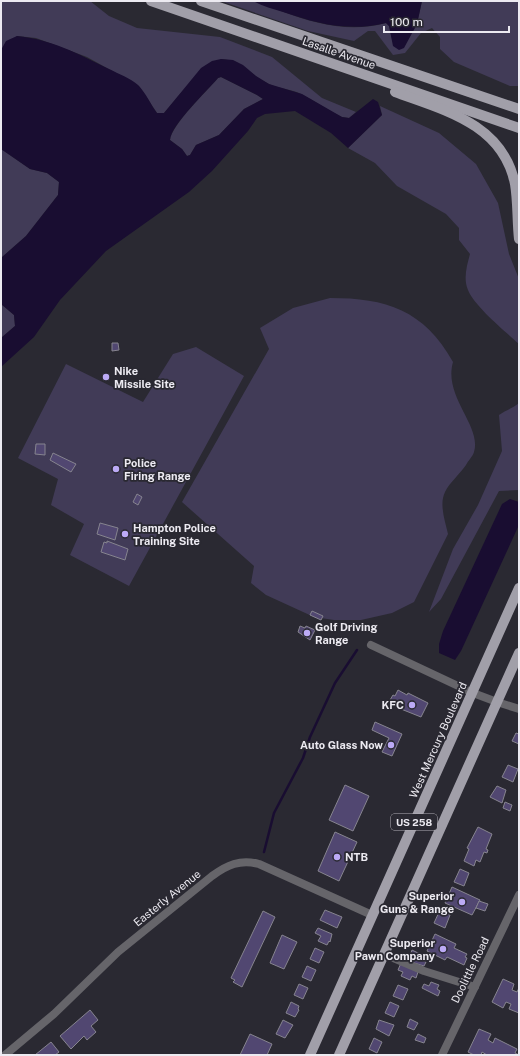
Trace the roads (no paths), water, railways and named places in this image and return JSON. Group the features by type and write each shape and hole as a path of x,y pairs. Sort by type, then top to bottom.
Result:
{"main road":[{"name":"Lasalle Avenue","path":"151,1 519,128"},
{"name":"Lasalle Avenue","path":"201,1 519,109"},
{"path":"354,70 384,88 459,115 490,138 509,165 514,184 519,239"},
{"name":"West Mercury Boulevard","path":"310,1055 519,588"},
{"name":"US 258","path":"339,1055 519,653"}],"street":[{"path":"371,646 473,693 519,709"},
{"name":"Easterly Avenue","path":"5,1055 54,1014 118,952 212,876 229,865 242,862 259,864 372,915"},
{"name":"Doolittle Road","path":"442,1055 519,895"},
{"path":"384,954 424,971 474,987"}],"waterway":[{"path":"264,852 274,813 303,758 310,737 335,683 357,650"}],"place":[{"name":"Nike Missile Site","path":"106,377"},
{"name":"Police Firing Range","path":"116,469"},
{"name":"Hampton Police Training Site","path":"125,534"},
{"name":"Golf Driving Range","path":"307,633"},
{"name":"KFC","path":"412,705"},
{"name":"Auto Glass Now","path":"391,745"},
{"name":"NTB","path":"337,857"},
{"name":"Superior Guns & Range","path":"462,902"},
{"name":"Superior Pawn Company","path":"443,949"}]}
